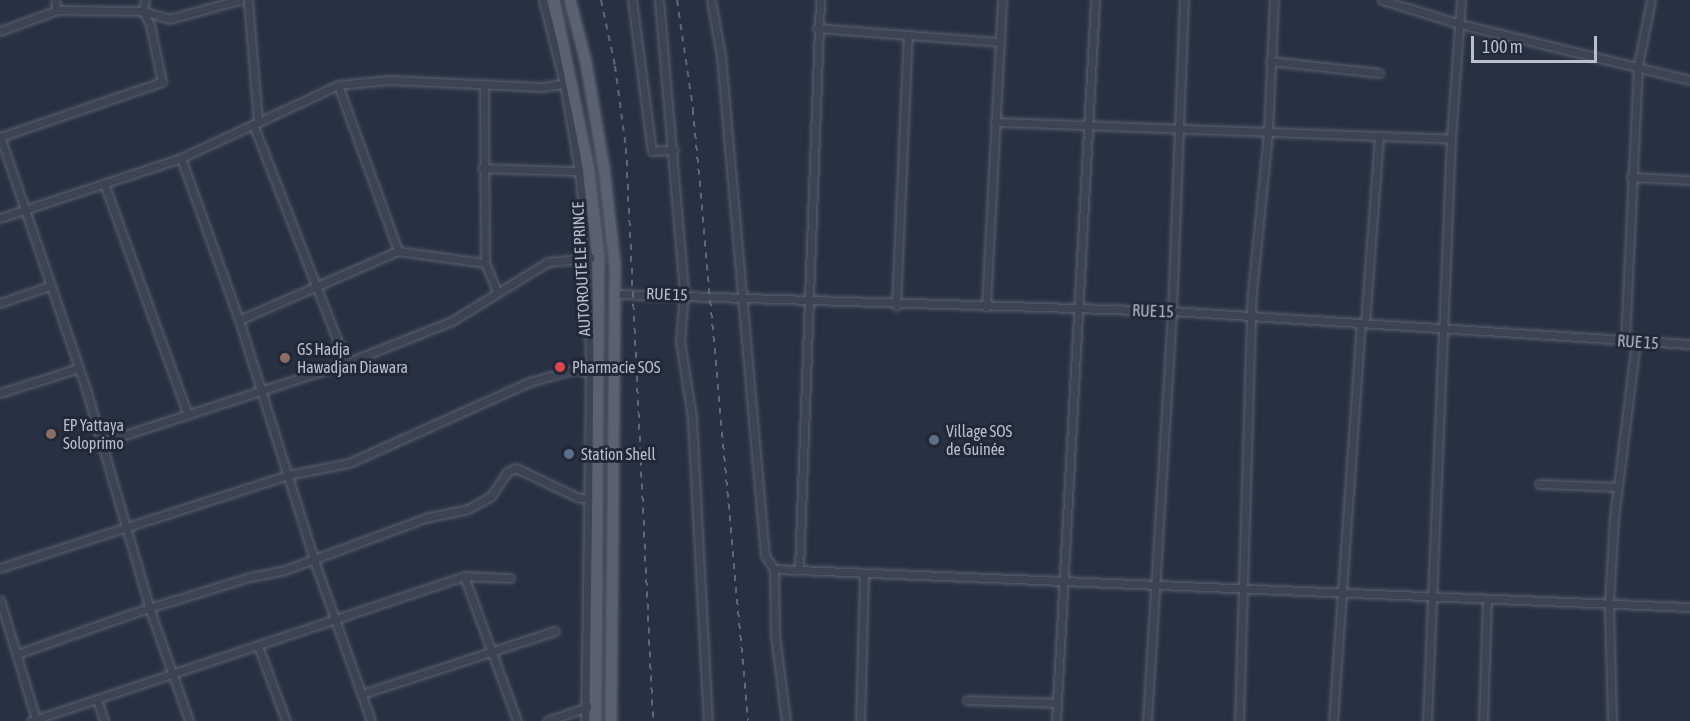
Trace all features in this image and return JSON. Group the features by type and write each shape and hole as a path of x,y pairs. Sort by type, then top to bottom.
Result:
{"main road":[{"name":"AUTOROUTE LE PRINCE","path":"554,0 589,171 595,374 591,706 596,721"},
{"name":"AUTOROUTE LE PRINCE","path":"570,0 586,63 604,168 615,294 610,721"}],"street":[{"path":"55,0 57,10"},
{"path":"145,0 143,11 150,25 162,82 0,137 76,369 103,442 150,610 189,721"},
{"path":"0,31 57,10 143,11 169,19 239,0"},
{"path":"248,0 256,123 346,363"},
{"path":"103,442 187,412 346,363 452,321 497,291 548,262 593,257 579,171 569,82 543,0"},
{"path":"632,0 652,151 674,150"},
{"path":"659,0 674,150 684,294 680,341 692,418 708,721"},
{"path":"711,0 721,56 765,556 774,569 775,635 786,721"},
{"path":"799,570 806,301 820,0"},
{"path":"986,307 1002,0"},
{"path":"1056,721 1076,308 1095,0"},
{"path":"1147,721 1172,311 1184,0"},
{"path":"1239,721 1254,317 1252,293 1268,132 1274,0"},
{"path":"1383,0 1460,24 1690,80"},
{"path":"1427,721 1450,140 1461,0"},
{"path":"1624,341 1638,66 1651,0"},
{"path":"817,28 1000,42"},
{"path":"896,306 908,36"},
{"path":"1270,61 1378,73"},
{"path":"0,218 105,186 181,158 338,85 390,80 541,87 569,82"},
{"path":"484,84 482,168 486,263 497,291"},
{"path":"338,85 398,251"},
{"path":"995,122 1450,140"},
{"path":"1333,721 1379,136"},
{"path":"181,158 239,320 314,560 337,619 371,721"},
{"path":"482,168 579,171"},
{"path":"1631,177 1690,180"},
{"path":"105,186 187,412"},
{"path":"239,320 398,251 486,263"},
{"path":"0,303 49,286"},
{"name":"RUE 15","path":"615,294 684,294 896,306 1172,311 1690,344"},
{"path":"1612,721 1609,604 1616,487 1636,342"},
{"path":"0,393 76,369"},
{"path":"0,568 288,475 349,464 529,382 576,369 595,374"},
{"path":"17,654 150,610 314,560 424,518 468,509 491,496 507,472 516,468 579,498 594,498"},
{"path":"1539,484 1616,487"},
{"path":"774,569 864,574 1063,579 1690,607"},
{"path":"860,721 864,574"},
{"path":"464,576 517,721"},
{"path":"0,600 17,654 33,720 464,576 510,578"},
{"path":"1483,721 1487,598"},
{"path":"362,694 492,650 555,632"},
{"path":"258,646 286,721"},
{"path":"97,699 104,721"},
{"path":"968,700 1057,703"},
{"path":"547,721 591,706"},
{"path":"585,721 591,706"}],"railway":[{"path":"601,0 615,66 626,148 653,721"},
{"path":"677,0 693,109 748,721"}],"place":[{"name":"GS Hadja Hawadjan Diawara","path":"285,358"},
{"name":"Pharmacie SOS","path":"560,367"},
{"name":"EP Yattaya Soloprimo","path":"51,434"},
{"name":"Village SOS de Guinée","path":"934,440"},
{"name":"Station Shell","path":"569,454"}]}
